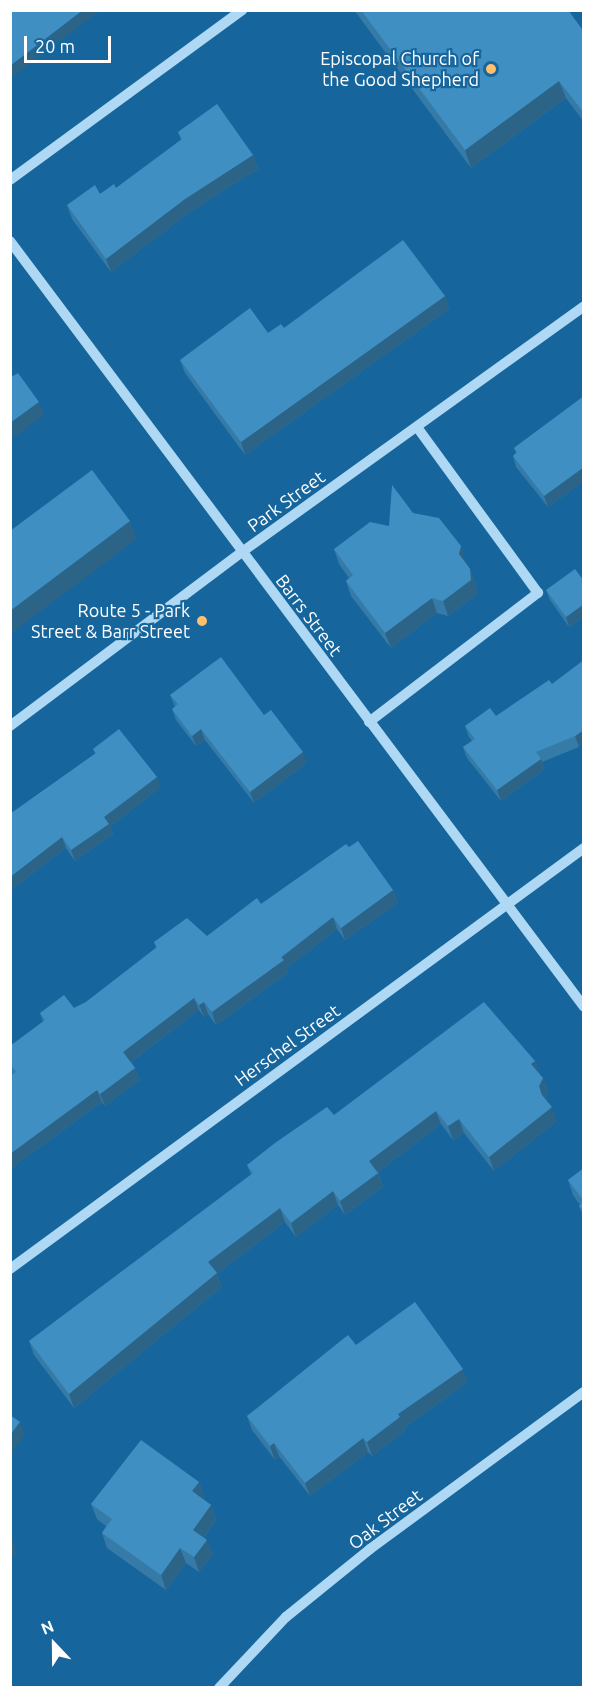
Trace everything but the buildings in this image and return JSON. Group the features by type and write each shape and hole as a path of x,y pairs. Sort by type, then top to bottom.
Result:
{"street":[{"path":"10,180 242,10"},
{"name":"Barrs Street","path":"10,241 584,1007"},
{"name":"Park Street","path":"10,726 242,552 584,306"},
{"path":"369,722 407,690 538,593 417,427"},
{"name":"Herschel Street","path":"10,1269 584,848"},
{"name":"Oak Street","path":"219,1688 286,1617 370,1550 584,1392"}],"place":[{"name":"Episcopal Church of the Good Shepherd","path":"491,69"},
{"name":"Route 5 - Park Street & Barr Street","path":"202,621"}]}
